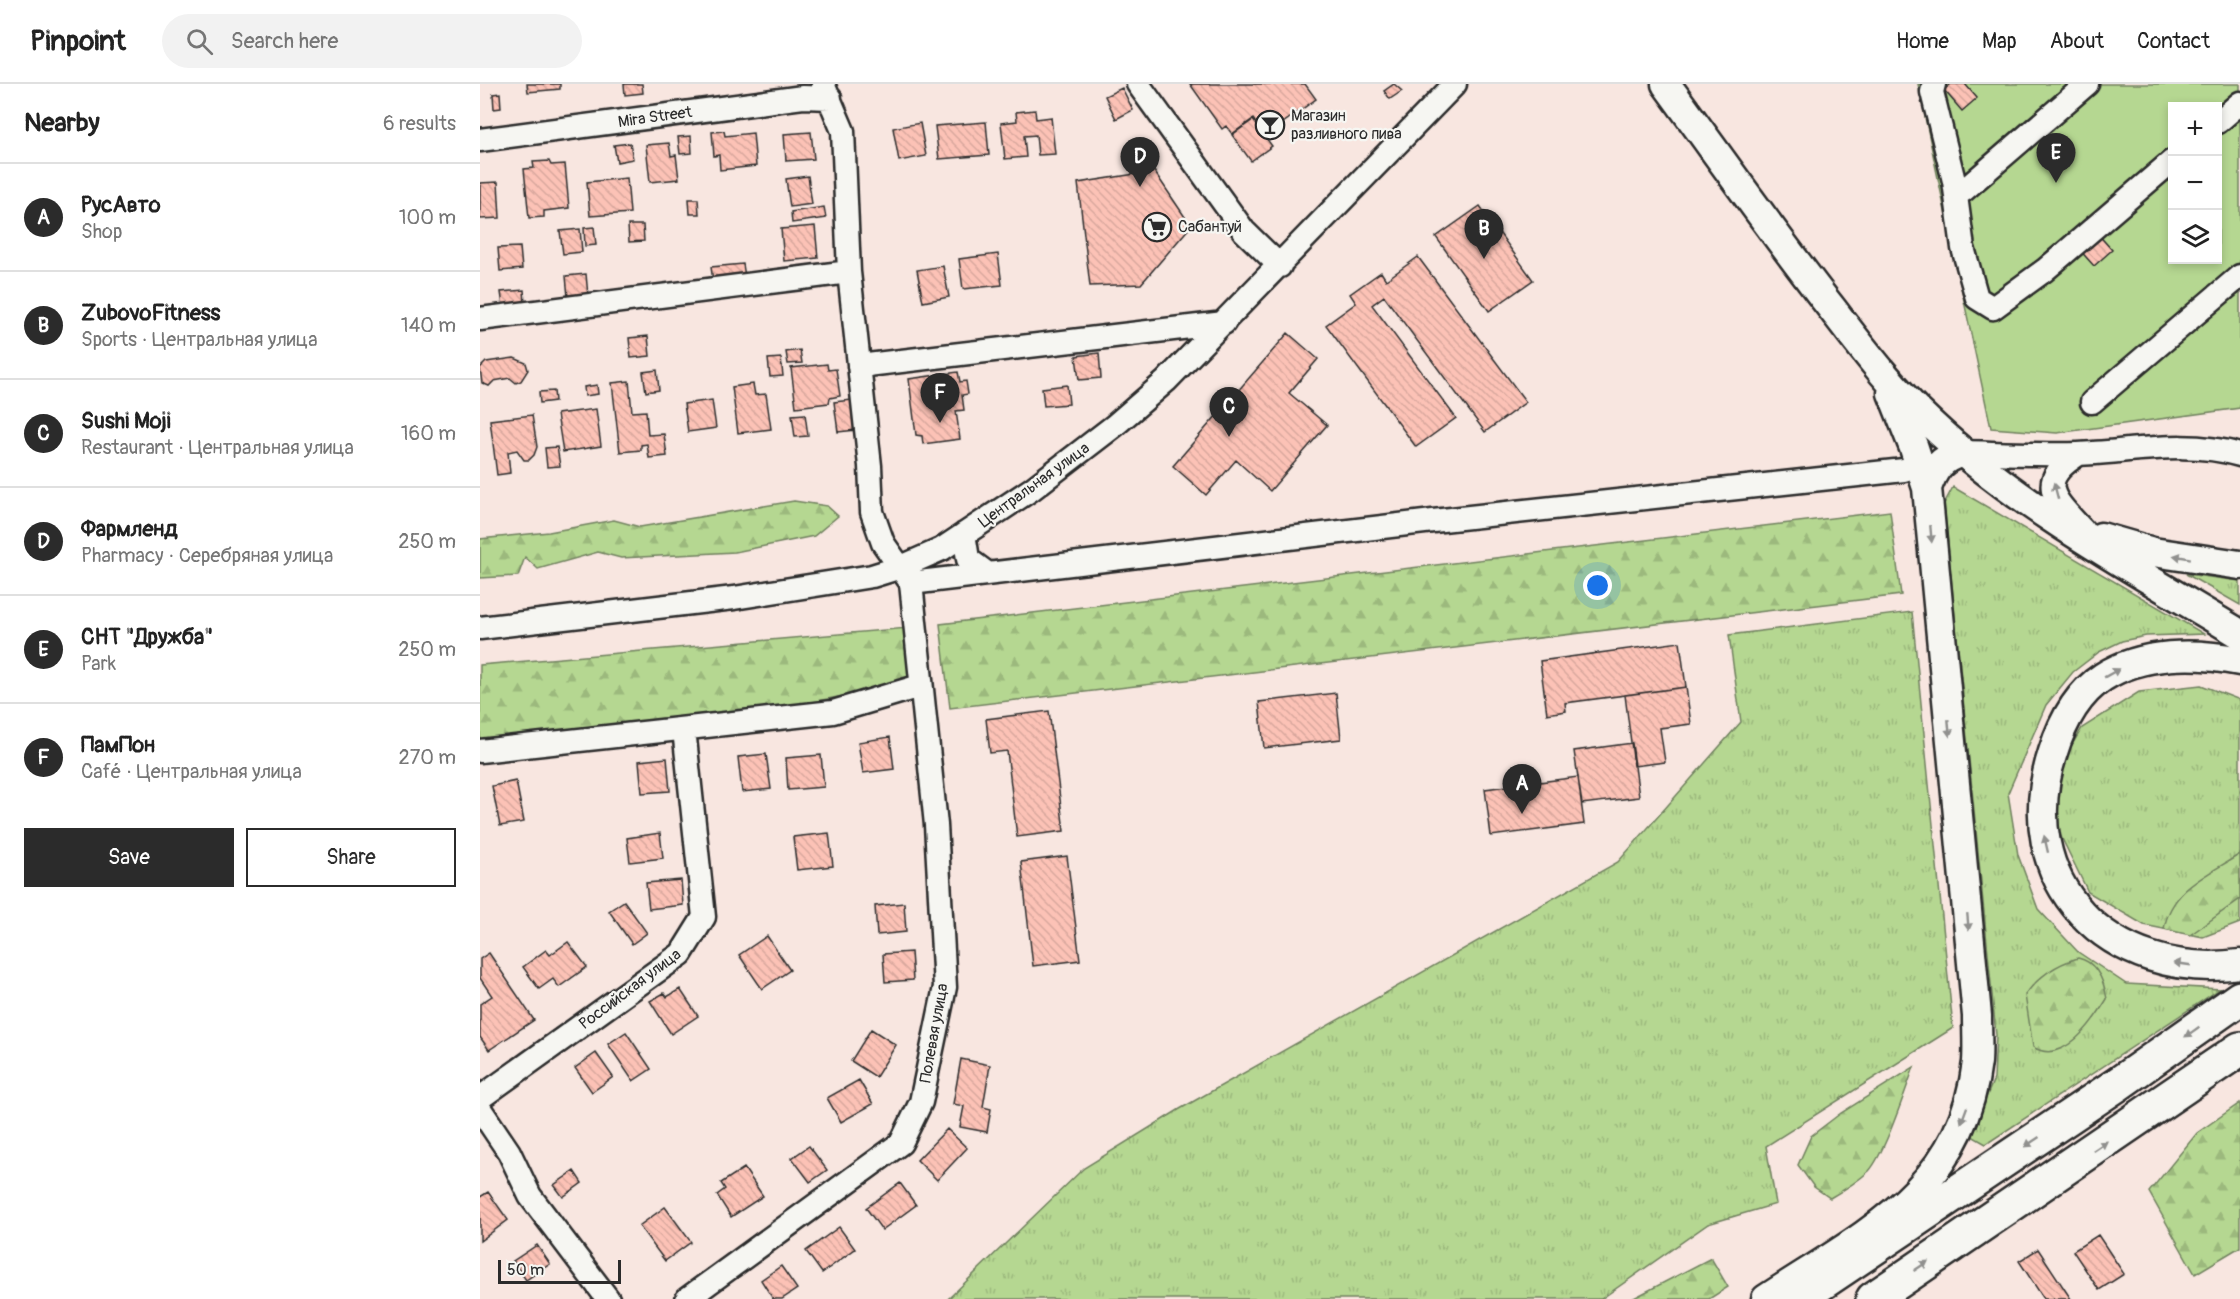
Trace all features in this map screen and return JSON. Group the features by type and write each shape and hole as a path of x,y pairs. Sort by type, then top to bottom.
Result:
{"highway":[{"path":"1798,1299 2118,1084 2240,998"},
{"path":"1873,1299 2240,1049"}],"main road":[{"path":"1666,84 1810,281 1887,380 1962,452 2049,517 2240,634"},
{"path":"1766,1299 1912,1199 1932,1176 1956,1138 1969,1103 1977,1061 1977,1016 1926,488 1914,448 1887,380"},
{"path":"1926,488 1934,467 1948,457 1962,452"},
{"path":"2049,517 2084,531 2153,552 2240,565"},
{"path":"2240,661 2188,656 2147,659 2113,671 2090,687 2069,715 2055,743 2045,780 2042,818 2049,858 2067,895 2079,912 2106,937 2123,947 2158,960 2202,966 2240,964"}],"street":[{"path":"1138,84 1244,231 1280,266"},
{"path":"1934,84 1932,92 1954,181 1963,248 1977,298 1993,308 2044,270 2168,164"},
{"path":"1954,181 1963,191 2087,84"},
{"name":"Центральная улица","path":"480,628 734,598 872,576 906,575 1032,489 1114,426 1166,381 1453,85"},
{"path":"826,91 843,130 849,272 870,466 872,512 883,543 906,575 987,573 1433,521 1904,470"},
{"name":"Mira Street","path":"480,140 803,97 826,91"},
{"path":"2222,118 2240,103"},
{"path":"480,319 849,272"},
{"path":"2092,402 2240,276"},
{"path":"859,366 1224,323"},
{"path":"1962,452 2079,454 2161,448 2203,449 2240,455"},
{"path":"2079,454 2061,465 2053,475 2053,487 2060,505 2084,531"},
{"path":"964,534 968,559 987,573"},
{"name":"Полевая улица","path":"687,1299 901,1143 921,1102 945,987 936,825 906,575"},
{"path":"480,751 833,712 920,686"},
{"name":"Российская улица","path":"480,1098 681,954 704,917 684,729"},
{"path":"480,1109 509,1152 530,1196 608,1299"}],"green space":[{"path":"1918,84 2240,84 2240,408 2057,433 1991,428"},
{"path":"1953,487 2204,634 2146,636 2122,641 2099,652 2073,672 2046,705 2008,793 2018,855 2038,909 2078,952 2126,984 2220,989 1986,1144 1970,1135 1994,1079 1996,1035 1944,504"},
{"path":"794,501 827,506 838,516 814,536 735,552 621,558 598,552 538,569 525,557 518,576 480,578 480,539 549,532 614,520 640,527"},
{"path":"1890,511 1901,595 950,708 940,624"},
{"path":"2186,574 2240,581 2240,605"},
{"path":"1912,612 1953,1028 1766,1146 1776,1204 1708,1224 1601,1299 948,1299 1084,1168 1180,1109 1618,862 1741,722 1729,635"},
{"path":"908,628 911,681 750,712 643,726 480,742 480,665"},
{"path":"2201,685 2240,700 2240,923 2203,937 2144,925 2088,892 2054,822 2055,773 2082,728 2139,692"},
{"path":"2240,854 2240,899 2190,935 2164,929 2174,903 2183,893 2204,876"},
{"path":"2078,958 2085,960 2095,968 2104,986 2107,999 2094,1019 2076,1039 2066,1046 2055,1051 2044,1051 2033,1047 2025,995 2048,972"},
{"path":"1914,1067 1882,1151 1869,1171 1830,1198 1814,1187 1798,1165 1811,1136 1841,1113"},
{"path":"2240,1103 2240,1247 2195,1274 2149,1192 2197,1133"},
{"path":"1711,1258 1728,1287 1709,1299 1632,1299"}],"building":[{"path":"527,84 560,84 560,89 528,92"},
{"path":"624,84 642,84 643,93 625,95"},
{"path":"1190,84 1305,84 1316,99 1265,136 1253,119 1232,134 1226,126 1222,129"},
{"path":"1394,84 1402,91 1390,99 1384,91"},
{"path":"1951,84 1965,84 1977,98 1962,111 1944,90"},
{"path":"1122,88 1133,110 1116,119 1105,96"},
{"path":"500,93 501,108 494,109 493,94"},
{"path":"1035,110 1036,119 1051,117 1055,154 1038,155 1036,135 1024,136 1026,157 1005,159 1001,123 1017,121 1016,112"},
{"path":"1253,120 1272,146 1251,161 1232,135"},
{"path":"986,122 989,155 939,159 935,126"},
{"path":"920,123 926,156 899,161 893,128"},
{"path":"724,131 725,136 753,133 756,166 720,170 719,155 714,156 712,132"},
{"path":"811,132 814,159 786,161 784,134"},
{"path":"691,136 692,153 680,154 678,137"},
{"path":"630,143 633,159 617,162 614,145"},
{"path":"669,143 671,156 676,155 679,179 650,182 646,145"},
{"path":"549,161 551,165 565,164 569,208 544,211 544,217 529,218 524,169 534,168 533,162"},
{"path":"1154,171 1191,226 1141,284 1090,286 1078,183"},
{"path":"808,176 812,204 790,207 786,179"},
{"path":"627,178 630,213 590,216 587,182"},
{"path":"498,182 500,218 480,219 480,183"},
{"path":"689,199 698,199 699,214 690,214"},
{"path":"1480,206 1533,280 1489,311 1436,237"},
{"path":"824,207 826,218 792,223 791,212"},
{"path":"628,225 643,225 644,241 629,242"},
{"path":"815,226 818,258 784,261 781,229"},
{"path":"594,227 596,245 585,246 584,228"},
{"path":"580,229 582,252 563,254 560,231"},
{"path":"2096,232 2112,250 2094,266 2078,248"},
{"path":"520,247 522,269 500,271 498,248"},
{"path":"998,254 1002,285 963,289 959,259"},
{"path":"1418,257 1526,402 1485,432 1384,296 1372,305 1456,418 1416,447 1326,325 1356,303 1350,294 1381,272 1386,280"},
{"path":"743,264 745,277 713,281 711,267"},
{"path":"943,266 949,297 923,302 917,270"},
{"path":"586,274 588,296 568,297 566,276"},
{"path":"524,290 525,303 503,306 501,292"},
{"path":"1288,333 1318,359 1289,393 1327,425 1270,491 1236,460 1206,495 1173,466"},
{"path":"648,336 650,356 631,358 629,338"},
{"path":"800,350 802,363 788,364 786,352"},
{"path":"1099,353 1101,378 1079,380 1076,356"},
{"path":"514,358 526,363 528,370 521,381 516,383 510,378 494,381 489,386 482,383 480,368 486,362"},
{"path":"781,358 783,376 770,377 768,359"},
{"path":"827,364 828,370 836,369 840,396 830,398 829,403 796,407 791,368"},
{"path":"657,370 659,390 646,392 643,372"},
{"path":"958,372 960,382 966,381 968,394 962,395 964,410 956,411 960,439 923,444 922,436 916,435 909,379"},
{"path":"629,381 632,412 646,411 648,435 664,434 667,456 649,458 647,444 641,445 641,450 620,452 612,383"},
{"path":"753,384 755,395 766,394 771,429 738,433 732,387"},
{"path":"597,385 598,394 585,396 584,387"},
{"path":"1067,385 1069,404 1044,406 1042,388"},
{"path":"554,391 555,401 540,403 539,392"},
{"path":"712,400 716,428 688,432 684,404"},
{"path":"852,400 856,430 838,432 834,402"},
{"path":"596,409 601,446 563,452 557,414"},
{"path":"805,414 808,436 795,437 792,415"},
{"path":"532,415 537,447 534,455 529,460 524,460 517,450 508,452 510,473 497,475 490,420"},
{"path":"557,447 560,466 547,467 545,448"},
{"path":"1680,642 1686,687 1565,703 1566,711 1547,714 1540,661"},
{"path":"1686,687 1691,724 1660,728 1665,762 1634,766 1625,695"},
{"path":"1336,693 1341,739 1264,748 1259,702"},
{"path":"1049,711 1064,831 1017,837 1007,751 990,753 986,719"},
{"path":"890,737 894,769 863,773 858,742"},
{"path":"1632,743 1639,797 1582,804 1574,751"},
{"path":"766,754 771,789 742,792 738,757"},
{"path":"821,755 824,787 788,790 786,758"},
{"path":"667,758 670,791 642,793 639,761"},
{"path":"1578,777 1584,824 1491,836 1485,789"},
{"path":"516,781 524,822 500,826 492,786"},
{"path":"660,833 663,858 630,862 627,838"},
{"path":"829,833 833,866 797,870 793,837"},
{"path":"1067,856 1080,960 1033,966 1021,862"},
{"path":"681,880 683,905 649,909 646,883"},
{"path":"624,901 647,933 632,944 609,911"},
{"path":"904,903 906,932 877,935 875,906"},
{"path":"767,936 790,970 762,989 739,955"},
{"path":"568,942 587,967 559,987 553,979 539,989 523,967 546,950 550,955"},
{"path":"911,952 913,980 885,982 883,954"},
{"path":"489,953 534,1020 489,1050 480,1037 480,1004 492,996 480,978 480,959"},
{"path":"680,989 698,1016 671,1034 650,1001 664,993 667,997"},
{"path":"871,1029 896,1045 876,1077 851,1061"},
{"path":"626,1032 651,1069 633,1081 608,1044"},
{"path":"596,1053 613,1077 592,1092 575,1068"},
{"path":"961,1059 990,1065 983,1107 991,1109 987,1132 960,1127 964,1106 953,1104"},
{"path":"859,1080 873,1104 841,1122 827,1098"},
{"path":"947,1129 967,1148 937,1180 917,1160"},
{"path":"809,1146 827,1170 810,1182 792,1158"},
{"path":"744,1168 763,1196 731,1217 717,1195 725,1189 721,1183"},
{"path":"574,1171 582,1183 563,1197 554,1185"},
{"path":"900,1183 916,1205 882,1230 866,1208"},
{"path":"488,1192 508,1220 480,1241 480,1197"},
{"path":"665,1207 691,1242 665,1261 639,1226"},
{"path":"839,1227 855,1249 822,1273 806,1251"},
{"path":"2098,1235 2124,1274 2099,1290 2073,1251"},
{"path":"537,1245 550,1264 526,1280 513,1261"},
{"path":"2038,1249 2071,1299 2044,1299 2019,1261"},
{"path":"781,1266 797,1289 782,1299 773,1299 761,1280"}],"place":[{"name":"Магазин разливного пива","path":"1270,125"},
{"name":"СНТ \"Дружба\"","path":"2056,183"},
{"name":"Фармленд","path":"1140,187"},
{"name":"Сабантуй","path":"1157,227"},
{"name":"ZubovoFitness","path":"1484,259"},
{"name":"ПамПон","path":"940,423"},
{"name":"Sushi Moji","path":"1229,437"},
{"name":"РусАвто","path":"1522,814"}]}
